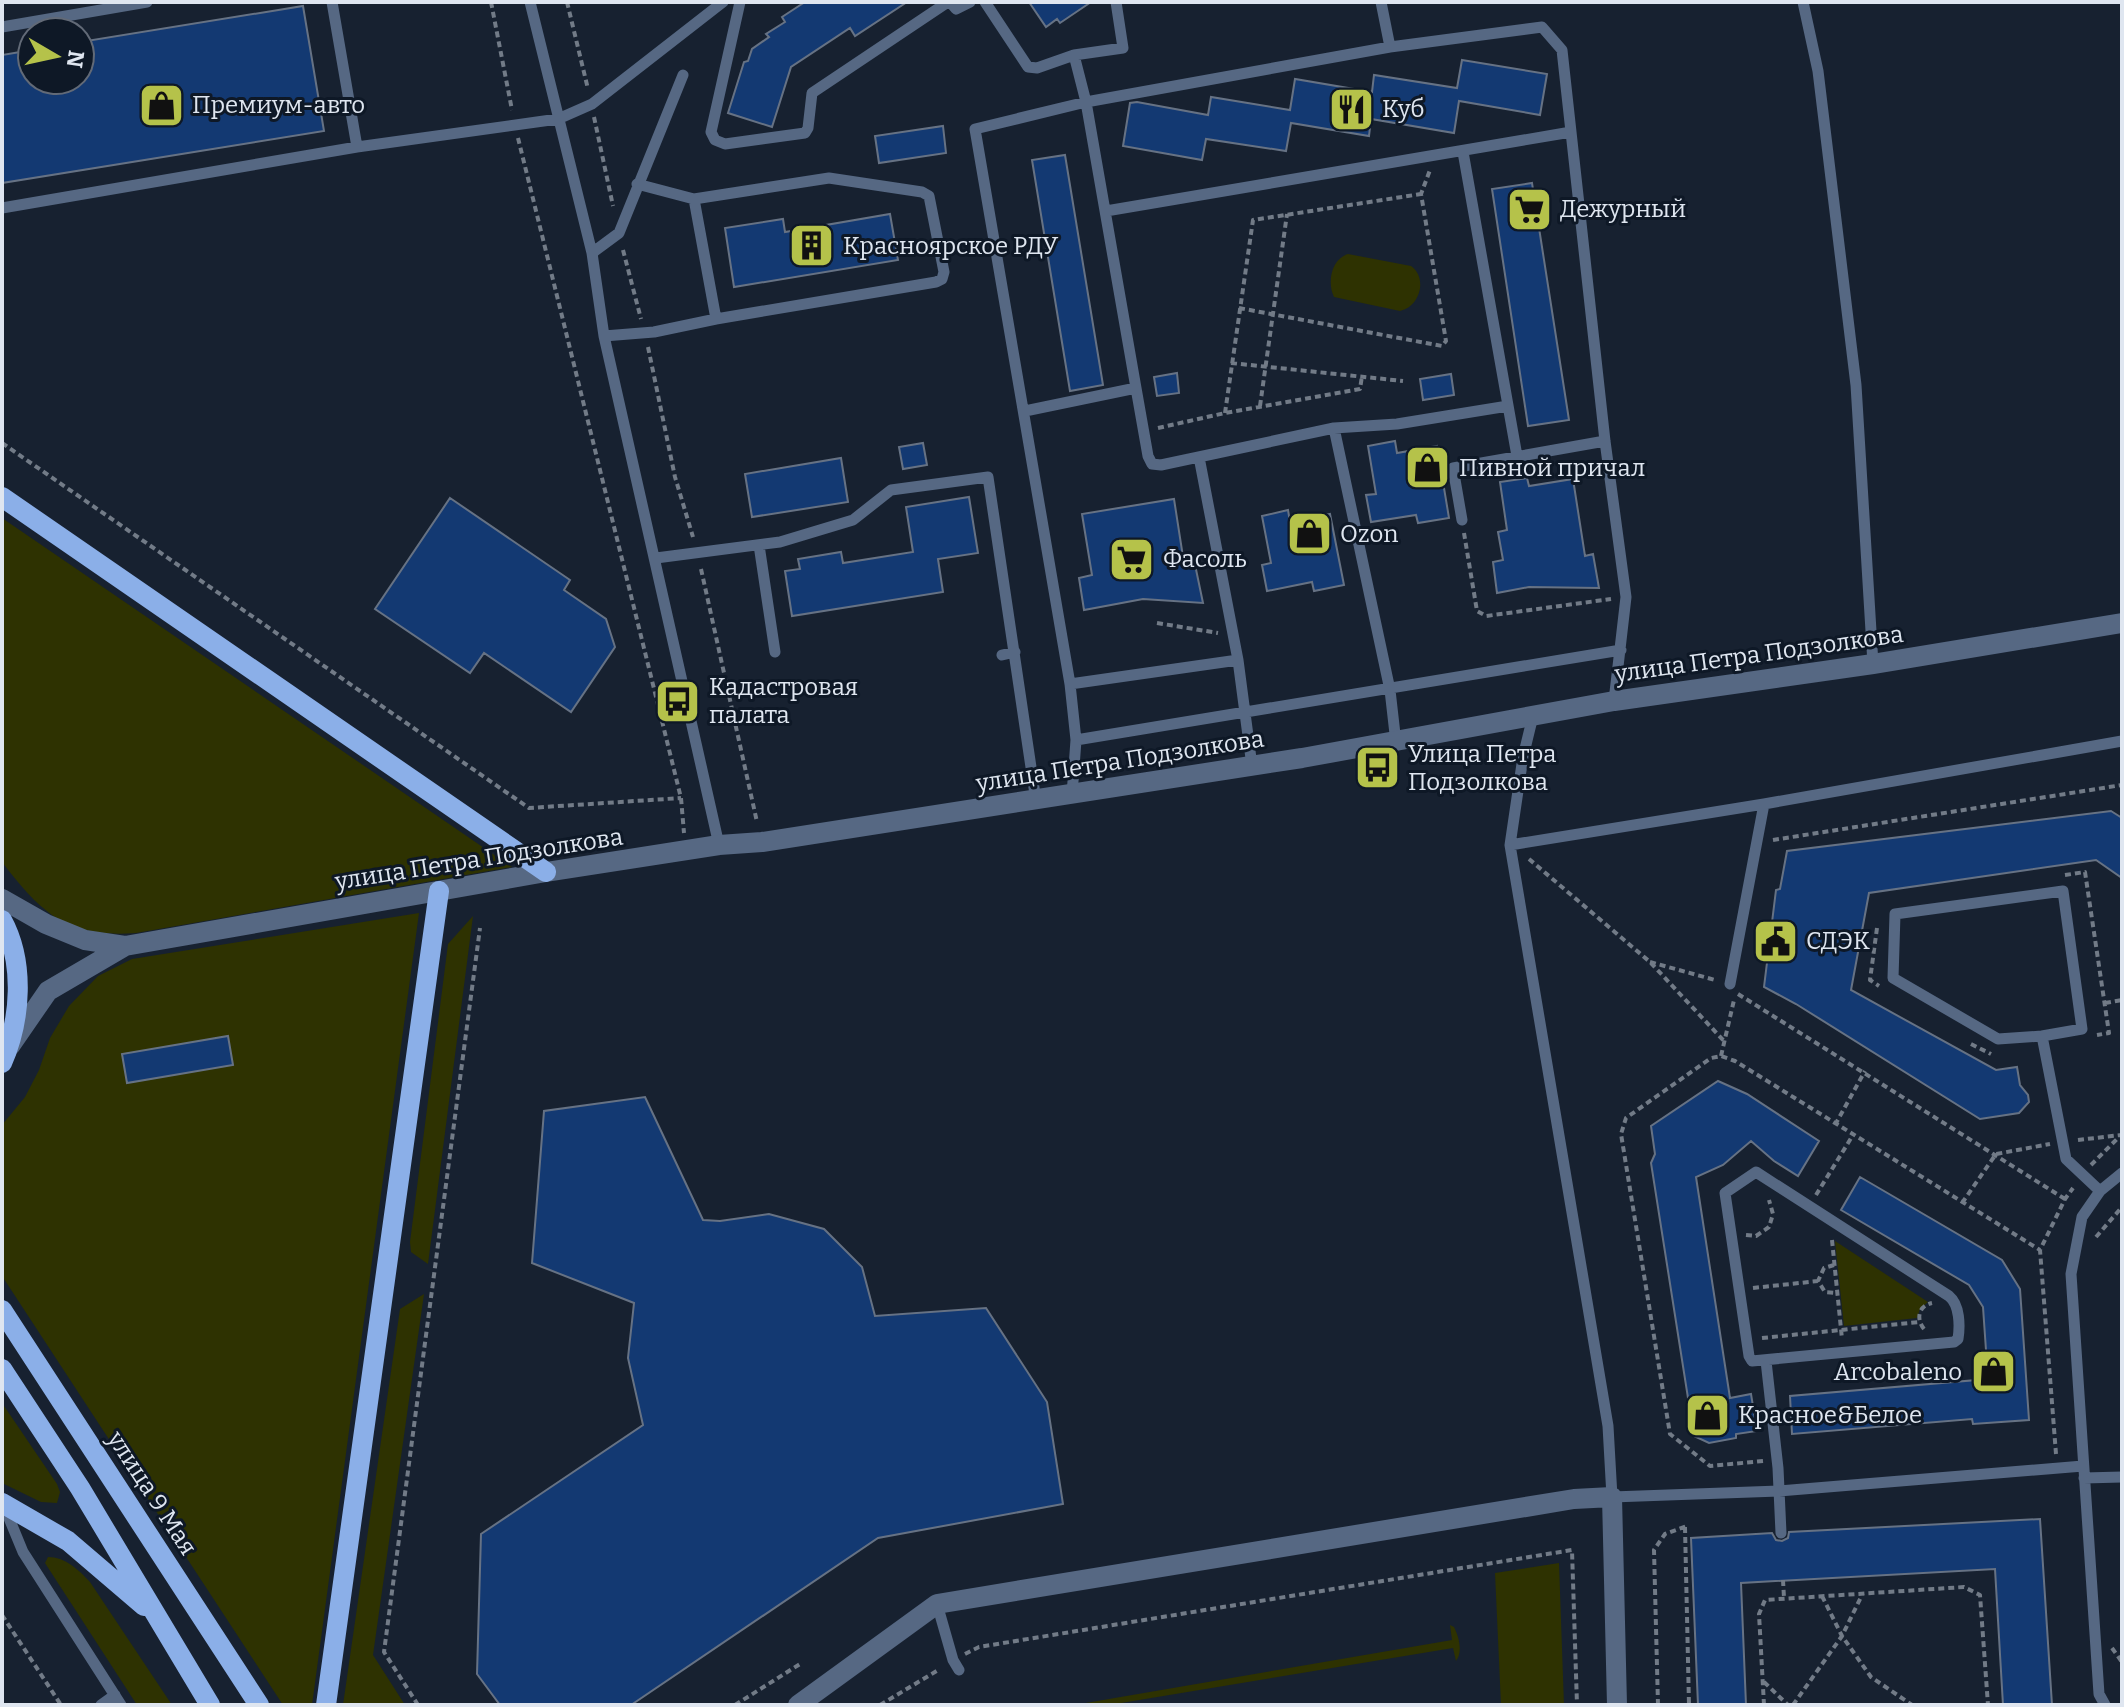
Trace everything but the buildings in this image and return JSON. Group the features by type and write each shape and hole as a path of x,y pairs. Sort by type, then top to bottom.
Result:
{"main road":[{"path":"2,497 546,872"},
{"path":"326,1705 439,891"},
{"path":"2,920 16,966 17,1006 6,1054"},
{"name":"улица 9 Мая","path":"2,1310 259,1705"},
{"path":"2,1369 80,1488 210,1705"},
{"path":"2,1503 68,1541 157,1617"}],"street":[{"name":"улица Петра Подзолкова","path":"2,899 46,924 85,940 125,946 546,872 1036,801 1396,743 1614,701 1873,664 2122,623"},
{"name":"улица Петра Подзолкова","path":"6,1054 48,991 125,946"},
{"path":"798,1705 937,1604 1559,1502 1612,1497 1617,1705"}],"lane":[{"path":"2,27 147,2"},
{"path":"332,2 357,147"},
{"path":"530,2 592,253 604,336 719,845"},
{"path":"2,208 357,147 558,119 592,104 723,2"},
{"path":"740,2 711,132 715,140 725,144 805,133 812,93 949,2 956,9 970,2"},
{"path":"985,2 1028,67 1037,68 1074,55 1123,48 1116,2"},
{"path":"1381,2 1390,47"},
{"path":"1803,2 1818,71 1856,385 1873,664"},
{"path":"1072,795 1076,740 1070,684 975,129 1086,102 1390,47 1542,27 1562,50 1605,441 1626,597 1614,701"},
{"path":"1074,55 1086,102 1148,456 1152,464 1161,465 1334,428 1397,424 1508,406"},
{"path":"592,253 619,233 683,75"},
{"path":"1106,211 1571,132"},
{"path":"1463,152 1517,456"},
{"path":"604,336 645,333 936,282 942,279 944,272 932,203 929,196 922,192 829,178 694,199 637,184"},
{"path":"694,199 716,319"},
{"path":"1025,411 1136,388"},
{"path":"1334,428 1390,690 1396,743"},
{"path":"1462,520 1453,468 1605,441"},
{"path":"1199,457 1238,660 1252,766"},
{"path":"656,558 780,542 853,520 891,490 988,477 1036,801"},
{"path":"759,545 775,652"},
{"path":"1076,740 1621,650"},
{"path":"1002,655 1015,652"},
{"path":"1070,684 1238,660"},
{"path":"1533,716 1523,757 1511,845 1608,1426 1612,1497 1779,1491 2083,1472 2122,1477"},
{"path":"1511,845 2122,741"},
{"path":"1730,984 1764,804"},
{"path":"2063,891 2082,1029 2042,1036 1998,1039 1893,978 1895,914 2063,891"},
{"path":"2042,1036 2066,1159 2100,1191"},
{"path":"1756,1172 1809,1205 1955,1301 1959,1335 1954,1342 1752,1361 1725,1193 1756,1172"},
{"path":"2105,1705 2099,1694 2071,1274 2082,1217 2100,1191 2122,1173"},
{"path":"1766,1361 1781,1533"},
{"path":"2,1503 23,1552 118,1700 101,1705"},
{"path":"937,1604 956,1665"}],"path":[{"path":"491,2 515,125 681,798 685,852"},
{"path":"567,2 645,333 675,477 698,553 759,830"},
{"path":"1239,308 1442,346 1446,341 1421,194 1435,157"},
{"path":"1225,413 1253,220 1421,194"},
{"path":"1260,407 1287,214"},
{"path":"1231,363 1403,381"},
{"path":"1144,431 1360,389 1362,376"},
{"path":"2,443 529,808 681,798"},
{"path":"1462,520 1477,611 1486,616 1626,597"},
{"path":"1157,623 1233,635"},
{"path":"1766,841 2122,785"},
{"path":"1511,845 1650,962 1724,1041"},
{"path":"2054,877 2085,872 2109,1033 2096,1035"},
{"path":"1878,918 1870,980 1883,989"},
{"path":"418,1705 384,1652 480,928"},
{"path":"1650,962 1730,984"},
{"path":"1721,1056 1736,992 2065,1199"},
{"path":"2105,1003 2122,1000"},
{"path":"1962,1038 1988,1055 2002,1053"},
{"path":"1777,1460 1710,1466 1670,1434 1621,1134 1626,1118 1711,1058 1721,1056 1735,1061 2040,1250"},
{"path":"1835,1125 1865,1071"},
{"path":"2047,1129 2051,1144"},
{"path":"1809,1205 1853,1135"},
{"path":"1962,1203 1996,1154"},
{"path":"1742,1247 1740,1233 1756,1236 1769,1227 1773,1214 1769,1200 1773,1199"},
{"path":"1843,1353 1831,1236 1844,1245"},
{"path":"1818,1281 1824,1268 1834,1265"},
{"path":"1739,1289 1818,1281"},
{"path":"1818,1281 1825,1292 1837,1293"},
{"path":"1919,1322 1922,1308 1937,1303 1922,1294"},
{"path":"1754,1339 1919,1322"},
{"path":"1919,1322 1929,1332"},
{"path":"1658,1705 1654,1550 1665,1534 1686,1526 1689,1705"},
{"path":"880,1705 956,1665 979,1647 1572,1550 1577,1705"},
{"path":"1783,1580 1784,1598"},
{"path":"1764,1705 1759,1614 1765,1600 1964,1587 1980,1595 1988,1705"},
{"path":"1762,1681 1790,1705 1842,1636 1863,1593"},
{"path":"1822,1596 1842,1636 1871,1677 1912,1705"},
{"path":"2,1615 61,1705"},
{"path":"735,1705 800,1664"}],"green space":[{"path":"1348,254 1411,266 1420,284 1413,304 1400,311 1334,297 1332,272 1338,261"},
{"path":"2,518 512,867 136,933 92,931 58,919 30,896 2,862"},
{"path":"419,913 312,1705 283,1705 2,1276 2,1125 25,1097 50,1038 69,1006 98,976 132,959"},
{"path":"473,916 428,1264 411,1252 410,1242 448,944"},
{"path":"1835,1241 1928,1302 1920,1309 1917,1318 1844,1326"},
{"path":"424,1294 373,1655 405,1705 343,1705 400,1309"},
{"path":"2,1403 57,1484 60,1492 57,1503 41,1502 2,1483"},
{"path":"48,1557 66,1561 90,1582 172,1705 137,1705 45,1563"},
{"path":"1559,1563 1564,1705 1501,1705 1495,1573"},
{"path":"1450,1625 1454,1627 1460,1644 1456,1661 1453,1648 1109,1705 1074,1705 1452,1640"}],"place":[{"name":"Премиум-авто","path":"161,105"},
{"name":"Куб","path":"1351,109"},
{"name":"Дежурный","path":"1529,209"},
{"name":"Красноярское РДУ","path":"812,246"},
{"name":"Пивной причал","path":"1428,468"},
{"name":"Ozon","path":"1309,534"},
{"name":"Фасоль","path":"1132,559"},
{"name":"Кадастровая палата","path":"678,701"},
{"name":"Улица Петра Подзолкова","path":"1377,768"},
{"name":"СДЭК","path":"1775,941"},
{"name":"Arcobaleno","path":"1993,1372"},
{"name":"Красное&Белое","path":"1707,1415"}]}
